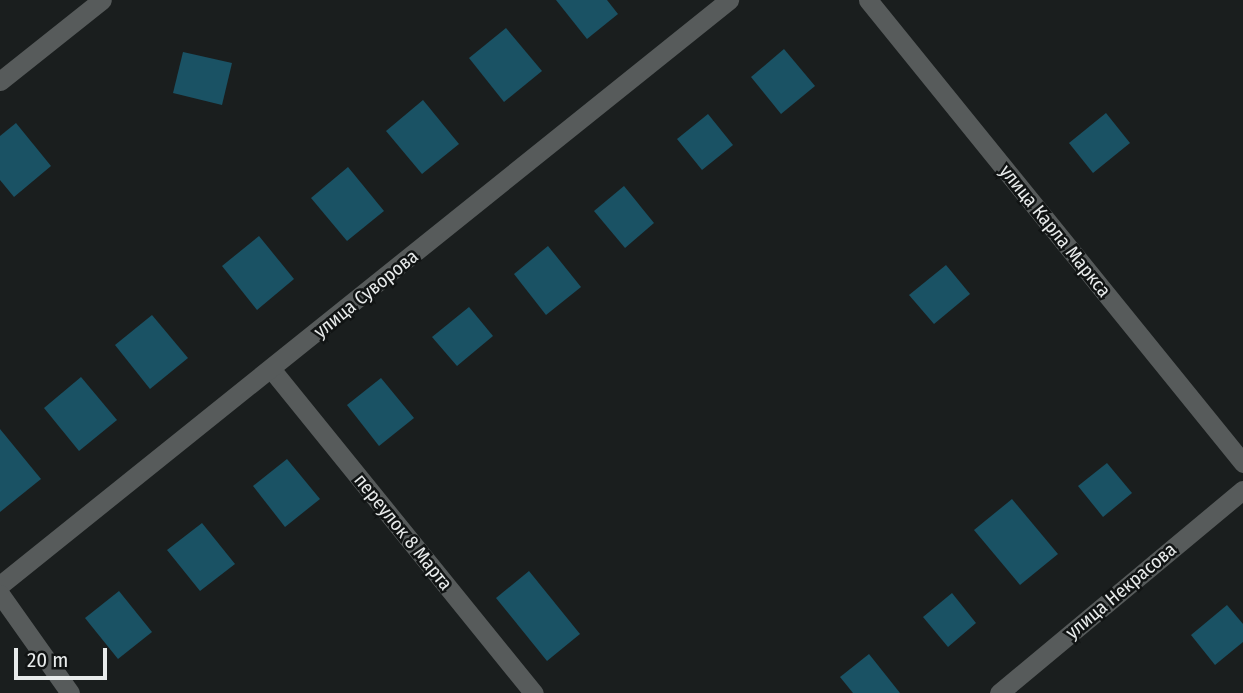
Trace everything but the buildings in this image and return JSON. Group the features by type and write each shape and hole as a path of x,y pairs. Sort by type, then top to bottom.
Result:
{"street":[{"path":"0,81 102,0"},
{"name":"улица Суворова","path":"0,585 272,370 729,0"},
{"name":"улица Карла Маркса","path":"867,0 1243,463"},
{"name":"переулок 8 Марта","path":"272,370 534,693"},
{"name":"улица Некрасова","path":"999,693 1243,490"},
{"path":"0,594 70,693"}]}
